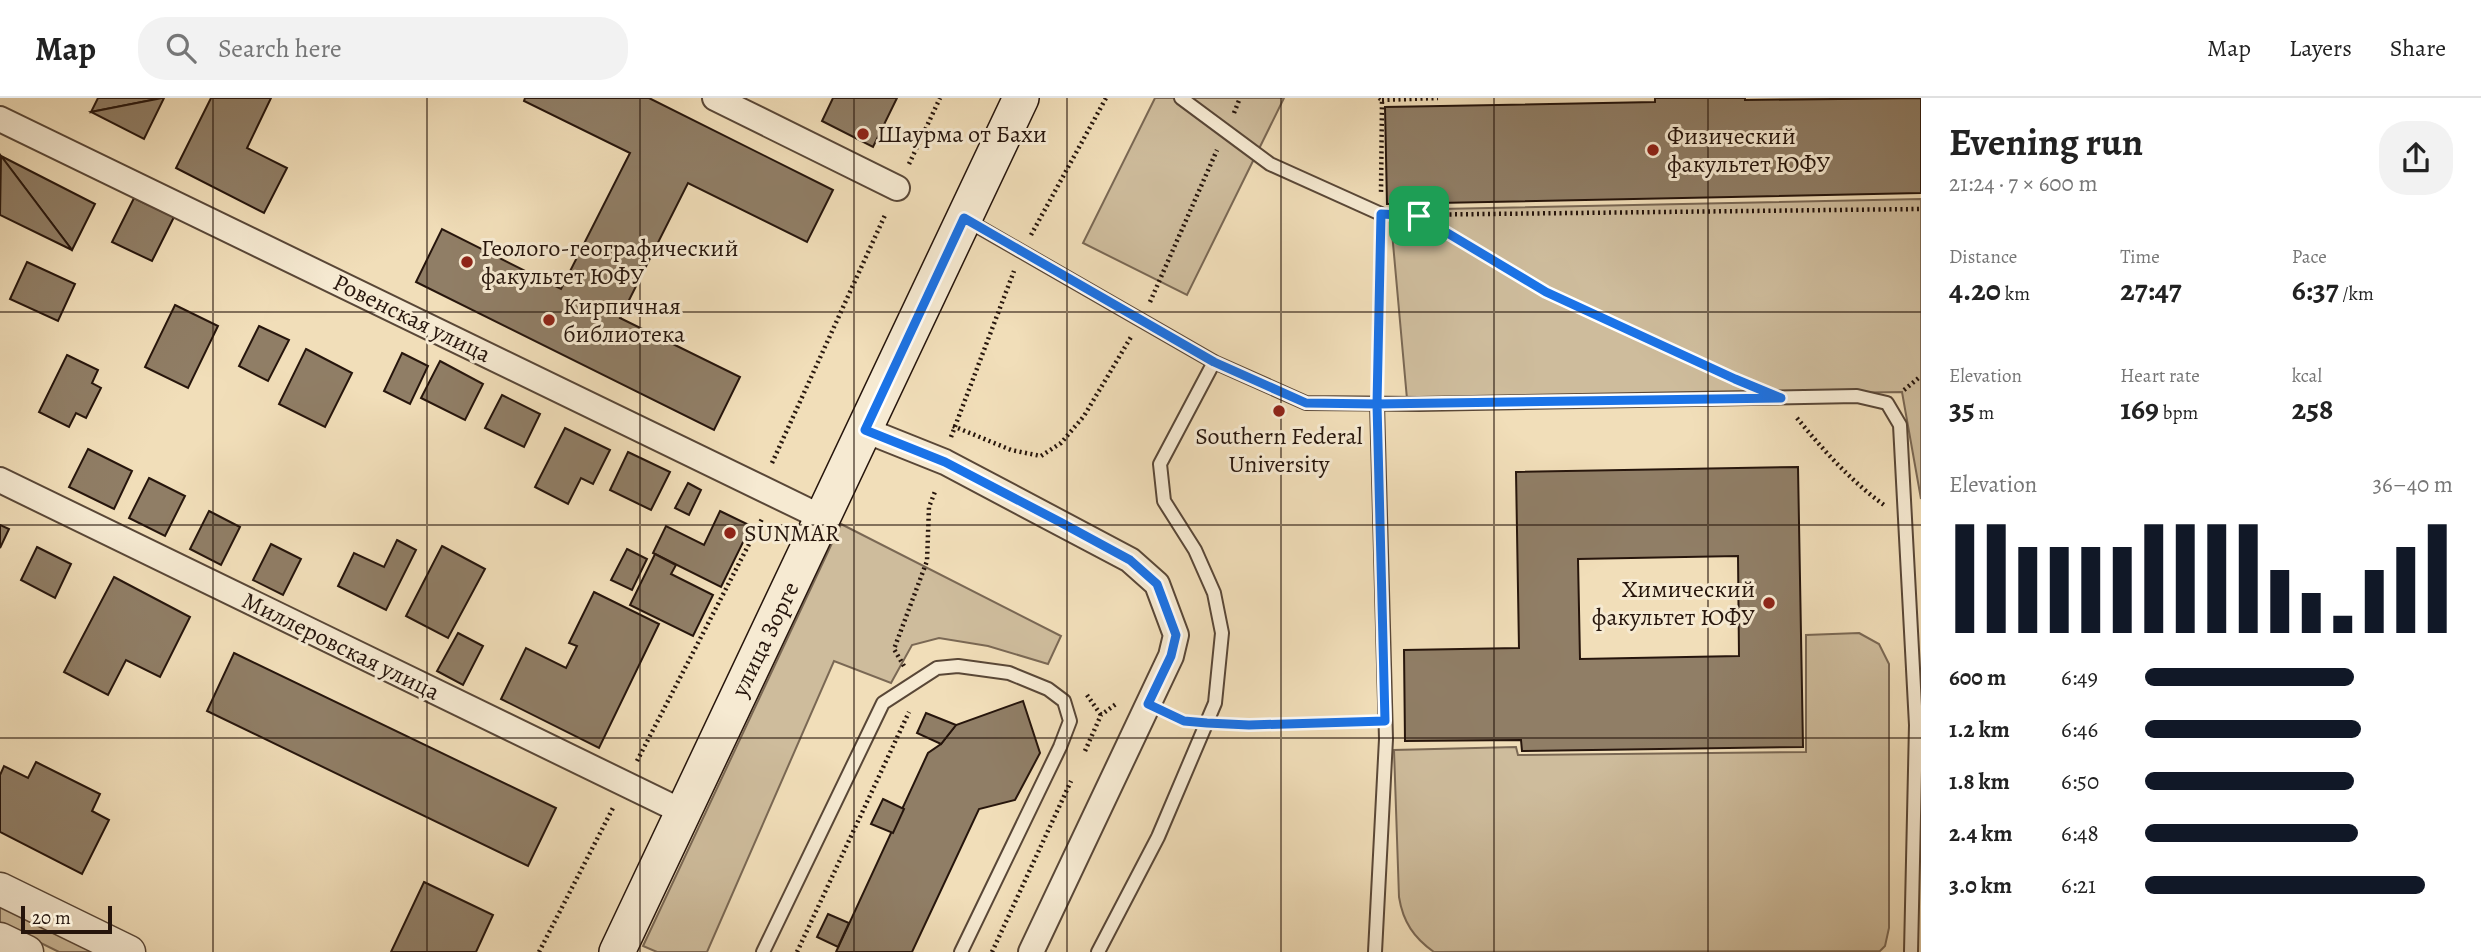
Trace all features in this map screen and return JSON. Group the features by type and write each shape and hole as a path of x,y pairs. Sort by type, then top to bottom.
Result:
{"main road":[{"name":"улица Зорге","path":"617,952 1021,98"}],"street":[{"path":"715,98 897,188"},
{"name":"Ровенская улица","path":"0,119 823,518"},
{"path":"865,430 945,462 1130,560 1157,584 1170,614 1176,635 1171,656 1031,952"},
{"name":"Миллеровская улица","path":"0,480 683,812"},
{"path":"0,889 129,952"},
{"path":"0,939 27,952"}],"lane":[{"path":"1181,98 1270,164 1381,214"},
{"path":"964,218 1214,362 1306,403 1857,396 1887,403 1900,425 1916,725 1911,952"},
{"path":"1098,952 1158,836 1215,703 1222,633 1214,593 1195,551 1164,501 1160,464 1214,362"},
{"path":"1375,952 1385,721 1377,404"},
{"path":"1906,522 1921,522"},
{"path":"763,952 883,703 909,679 937,668 958,666 1009,673 1048,689 1064,701 1070,721 961,952"}],"path":[{"path":"539,952 625,784 768,491 897,188 940,98"},
{"path":"1377,404 1381,99 1438,98"},
{"path":"1381,214 1419,216 1921,209"},
{"path":"1419,216 1546,292 1735,379"},
{"path":"1781,398 1816,442 1865,491 1906,522"},
{"path":"797,952 917,695 894,649 927,561 929,506 935,491"},
{"path":"1207,723 1249,725 1385,721"}],"shaded area":[{"path":"1155,98 1284,98 1187,295 1083,243"},
{"path":"1921,199 1921,499 1902,392 1407,399 1390,210"},
{"path":"841,524 1061,636 1048,664 988,646 939,638 912,645 891,683 834,661 707,952 657,952 643,946"},
{"path":"1859,633 1879,644 1889,664 1889,928 1885,946 1880,951 1434,952 1410,929 1399,897 1394,750 1516,747 1518,755 1806,752 1806,635"},
{"path":"0,906 95,952 59,952 0,923"}],"building":[{"path":"98,98 162,98 91,112"},
{"path":"164,98 144,139 91,112"},
{"path":"211,98 271,98 247,148 287,168 264,213 176,168"},
{"name":"Геолого-географический факультет ЮФУ","path":"525,98 649,98 833,190 807,242 688,183 620,318 740,377 714,430 416,282 442,229 561,289 630,153 524,101"},
{"name":"Шаурма от Бахи","path":"833,98 897,98 873,147 822,121"},
{"name":"Физический факультет ЮФУ","path":"1655,98 1921,98 1921,193 1387,204 1385,107 1655,102"},
{"path":"1,156 95,204 72,250"},
{"path":"1,156 72,250 0,215"},
{"path":"134,198 174,217 152,261 112,242"},
{"path":"27,262 75,284 58,321 10,299"},
{"path":"175,305 218,326 188,388 145,367"},
{"path":"259,326 289,340 268,381 239,366"},
{"path":"306,349 352,373 325,427 279,404"},
{"path":"402,353 428,366 410,404 384,391"},
{"path":"67,355 98,370 92,383 101,388 86,418 76,413 69,427 39,412"},
{"path":"440,361 483,384 465,420 421,398"},
{"path":"502,395 540,414 524,447 485,428"},
{"path":"565,428 610,450 593,484 581,478 568,504 535,487"},
{"path":"88,449 132,471 114,509 69,487"},
{"path":"628,452 670,472 651,510 610,490"},
{"name":"Химический факультет ЮФУ","path":"1798,467 1803,747 1522,751 1521,740 1405,741 1404,650 1519,648 1516,472","holes":["1738,556 1739,656 1580,659 1578,559"]},
{"path":"149,478 185,496 165,536 129,518"},
{"path":"688,483 701,490 689,515 675,508"},
{"path":"209,511 240,527 221,565 190,549"},
{"path":"720,511 751,526 721,587 653,553 666,526 704,545"},
{"path":"0,525 9,529 0,548"},
{"path":"397,540 416,550 386,610 338,586 354,553 384,567"},
{"path":"271,544 301,559 283,595 253,580"},
{"path":"442,546 485,569 448,638 406,616"},
{"path":"37,547 71,564 55,598 21,580"},
{"path":"627,549 647,559 632,590 611,580"},
{"path":"655,554 676,565 671,574 713,595 693,636 630,605"},
{"path":"114,577 190,617 160,677 126,660 108,695 64,672"},
{"path":"594,592 659,624 599,748 501,699 526,648 566,668 577,646 569,643"},
{"path":"458,633 483,646 463,685 437,671"},
{"path":"234,653 556,808 528,866 207,711"},
{"path":"1023,701 1040,753 1015,800 979,809 912,952 836,952 928,753 941,744 956,725"},
{"path":"926,713 956,725 941,744 917,733"},
{"path":"36,762 100,794 92,811 109,820 82,874 0,832 0,775 4,766 28,778"},
{"path":"883,799 904,809 893,833 871,824"},
{"path":"424,882 493,915 476,952 391,952"},
{"path":"828,914 849,923 838,947 817,937"}],"place":[{"name":"Шаурма от Бахи","path":"863,134"},
{"name":"Физический факультет ЮФУ","path":"1653,150"},
{"name":"Геолого-географический факультет ЮФУ","path":"467,262"},
{"name":"Кирпичная библиотека","path":"549,320"},
{"name":"Southern Federal University","path":"1279,411"},
{"name":"SUNMAR","path":"730,533"},
{"name":"Химический факультет ЮФУ","path":"1769,603"}],"route":[{"path":"1419,216 1381,214 1377,404 1306,403 1214,362 964,218 865,430 945,462 1060,522 1130,560 1157,584 1176,635 1171,656 1148,704 1184,721 1207,723 1249,725 1385,721 1377,404 1781,398 1546,292 1419,216"}]}
